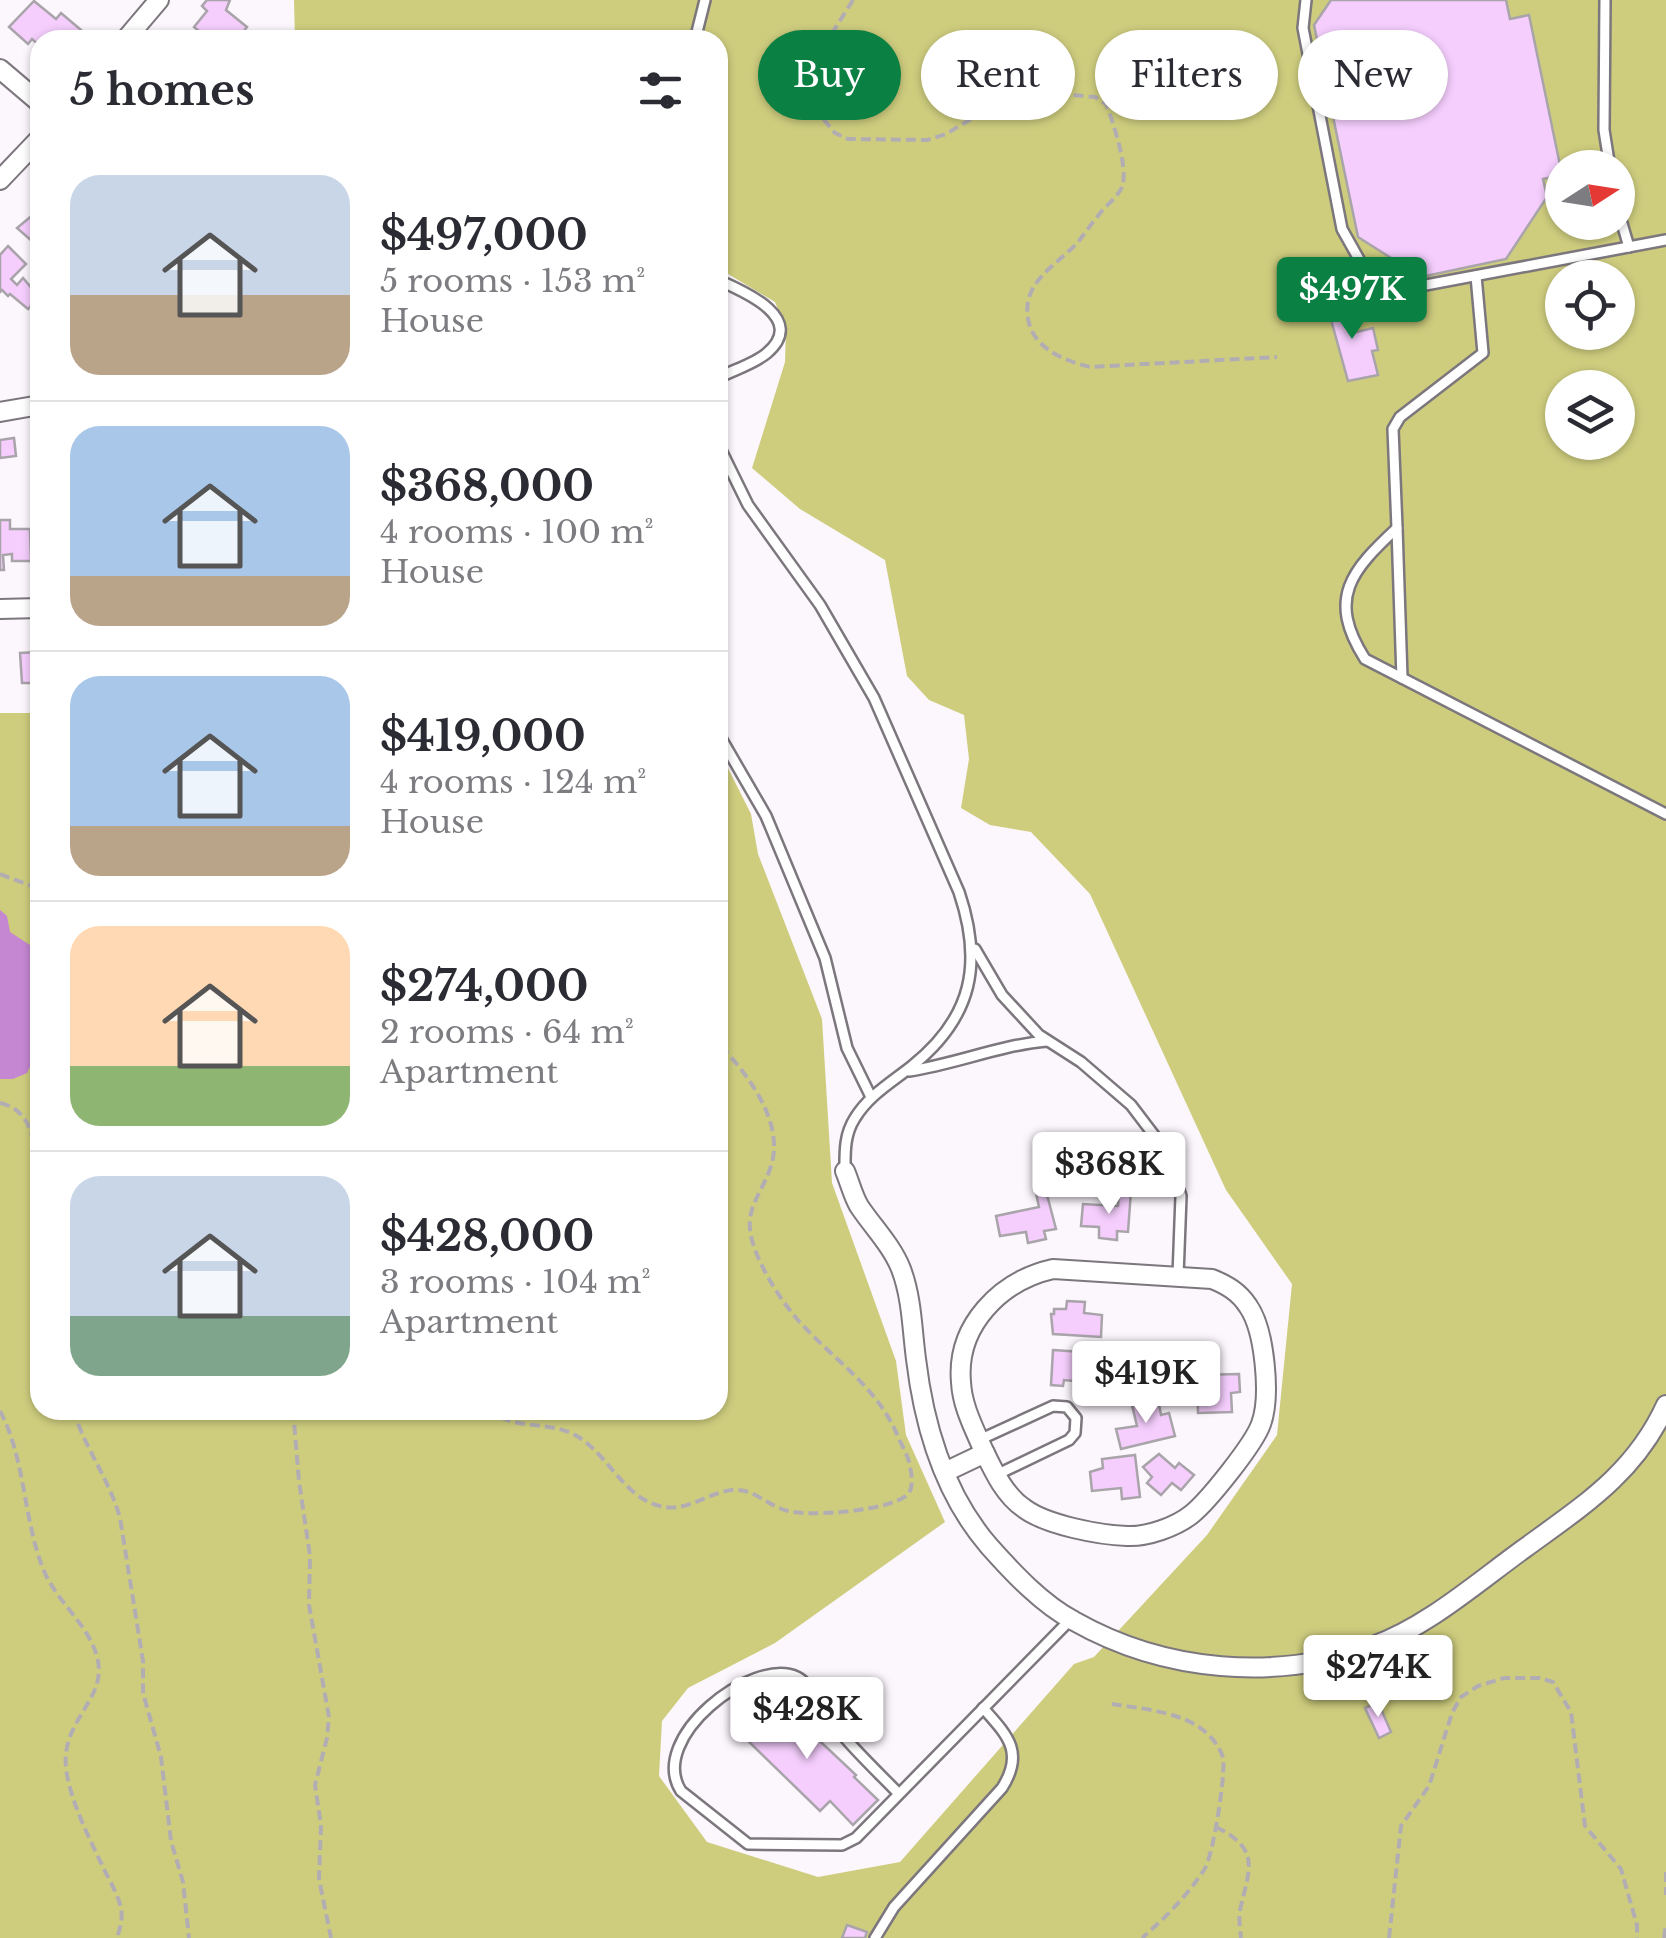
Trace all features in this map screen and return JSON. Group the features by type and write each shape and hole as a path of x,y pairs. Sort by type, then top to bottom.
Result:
{"street":[{"path":"136,30 159,0"},
{"path":"0,69 30,94"},
{"path":"0,180 30,148"},
{"path":"0,412 30,408"},
{"path":"0,608 30,608"},
{"path":"845,1172 857,1203 901,1269 911,1310 924,1413 957,1502 988,1544 1023,1581 1070,1620 1148,1654 1193,1665 1240,1667 1314,1662 1376,1646 1444,1608 1604,1490 1651,1437 1666,1404"},
{"path":"1053,1270 1178,1277 1212,1279 1228,1286 1251,1310 1267,1386 1266,1406 1253,1442 1191,1515 1150,1533 1128,1536 1036,1517 1005,1490 964,1406 961,1357 978,1315 995,1298 1033,1274 1053,1270"},
{"path":"944,1472 982,1446"}],"lane":[{"path":"698,30 705,0"},
{"path":"1306,0 1303,28 1342,229 1383,293 1666,240"},
{"path":"1606,0 1604,130 1607,150"},
{"path":"1627,240 1629,247"},
{"path":"1402,678 1393,429 1400,417 1482,353 1476,276"},
{"path":"728,285 759,300 776,314 779,326 778,342 765,355 728,373"},
{"path":"728,464 748,505 820,605 874,698 959,892 974,946 1002,995 1047,1041 1081,1062 1131,1105 1166,1151 1181,1196 1178,1277"},
{"path":"1397,528 1361,562 1349,580 1347,620 1352,639 1366,659 1666,814"},
{"path":"728,750 766,816 826,958 847,1048 871,1098"},
{"path":"845,1172 845,1142 854,1120 871,1098 940,1039 956,1018 973,969 974,946"},
{"path":"905,1072 943,1066 1011,1044 1047,1041"},
{"path":"982,1446 1052,1406 1067,1407 1076,1418 1076,1433 1069,1440 996,1475"},
{"path":"899,1794 834,1726 806,1684 785,1674 760,1677 720,1698 683,1734 674,1760 676,1783 681,1791 748,1844 842,1845 856,1838 1070,1620"},
{"path":"875,1938 894,1907 1011,1774 1012,1748 1007,1734 984,1708"}],"path":[{"path":"853,0 814,62 809,78 815,109 835,133 848,138 927,140 946,134 1008,96 1027,92 1094,97 1106,104 1124,172 1122,189 1079,240 1040,276 1029,295 1032,333 1044,346 1067,361 1090,367 1277,357"},
{"path":"0,874 30,885"},
{"path":"507,1420 576,1435 600,1454 628,1487 657,1506 678,1509 734,1490 752,1492 784,1510 810,1514 868,1508 906,1496 912,1488 910,1463 870,1388 797,1319 756,1251 749,1229 750,1208 772,1166 773,1138 757,1092 728,1056"},
{"path":"0,1103 15,1110 30,1132"},
{"path":"0,1410 13,1443 41,1563 57,1596 92,1641 98,1664 92,1696 71,1728 67,1774 122,1912 117,1938"},
{"path":"76,1420 120,1518 143,1661 142,1693 161,1757 171,1842 183,1882 189,1938"},
{"path":"295,1420 310,1556 309,1605 329,1716 315,1784 321,1825 319,1879 331,1938"},
{"path":"1389,1938 1401,1826 1429,1786 1460,1696 1478,1686 1522,1676 1553,1682 1564,1696 1574,1729 1585,1826 1621,1869 1637,1924 1637,1938"},
{"path":"1112,1704 1194,1724 1211,1738 1224,1760 1212,1852 1205,1869 1178,1905 1142,1938"},
{"path":"1216,1827 1233,1835 1250,1864 1251,1875 1240,1908 1241,1938"},
{"path":"1666,1872 1666,1895"},
{"path":"1664,1938 1666,1925"}],"shaded area":[{"path":"294,0 1666,0 1666,1938 0,1938 0,713 30,713 30,1420 728,1420 728,768 751,814 758,854 822,1019 832,1183 896,1361 906,1435 945,1522 775,1643 688,1688 662,1721 659,1776 707,1842 818,1877 900,1862 1074,1664 1094,1657 1207,1535 1277,1435 1292,1284 1226,1190 1090,894 1031,832 990,825 961,808 969,759 964,715 929,700 907,676 885,560 800,509 752,468 785,362 786,330 775,302 728,274 728,30 295,30"},
{"path":"0,910 7,916 10,932 30,945 30,1067 27,1073 13,1079 0,1079"}],"building":[{"path":"207,0 230,0 226,10 247,27 198,30 194,27 207,11 202,6"},
{"path":"1331,0 1506,0 1510,19 1529,15 1557,150 1545,150 1545,200 1506,259 1421,277 1358,237 1334,120 1448,120 1448,30 1315,30 1314,25"},
{"path":"34,1 56,19 61,13 81,30 30,30 28,44 9,27"},
{"path":"30,217 30,239 17,228"},
{"path":"8,246 26,264 11,279 17,285 23,278 30,286 28,309 10,294 0,292 0,255"},
{"path":"1344,294 1353,333 1373,328 1378,350 1372,351 1378,375 1348,381 1325,298"},
{"path":"14,438 16,456 0,458 0,440"},
{"path":"0,520 10,520 10,529 30,529 30,561 12,561 12,554 3,555 4,570 0,570"},
{"path":"30,652 30,683 22,683 20,653"},
{"path":"1046,1191 1056,1229 1044,1231 1046,1239 1028,1243 1026,1232 1000,1236 996,1216 1039,1207 1036,1193"},
{"path":"1119,1191 1131,1191 1128,1232 1117,1231 1117,1240 1099,1238 1099,1227 1081,1226 1083,1204 1118,1206"},
{"path":"1067,1301 1085,1302 1084,1313 1102,1315 1101,1337 1053,1334 1051,1314 1054,1309 1066,1309"},
{"path":"1053,1350 1112,1354 1111,1380 1092,1378 1091,1388 1074,1387 1075,1381 1064,1380 1063,1386 1051,1385"},
{"path":"1239,1374 1240,1392 1231,1393 1232,1412 1198,1413 1197,1375"},
{"path":"1158,1399 1161,1415 1169,1413 1175,1436 1121,1449 1116,1429 1137,1426 1132,1405"},
{"path":"1159,1454 1175,1468 1179,1463 1194,1475 1181,1490 1172,1483 1161,1495 1147,1483 1152,1477 1143,1467"},
{"path":"1135,1455 1140,1497 1122,1499 1121,1488 1092,1491 1090,1472 1103,1468 1102,1459"},
{"path":"773,1697 878,1800 853,1825 830,1801 820,1811 740,1733"},
{"path":"1378,1702 1391,1732 1379,1738 1365,1708"},
{"path":"847,1925 867,1932 865,1938 842,1938"}]}
